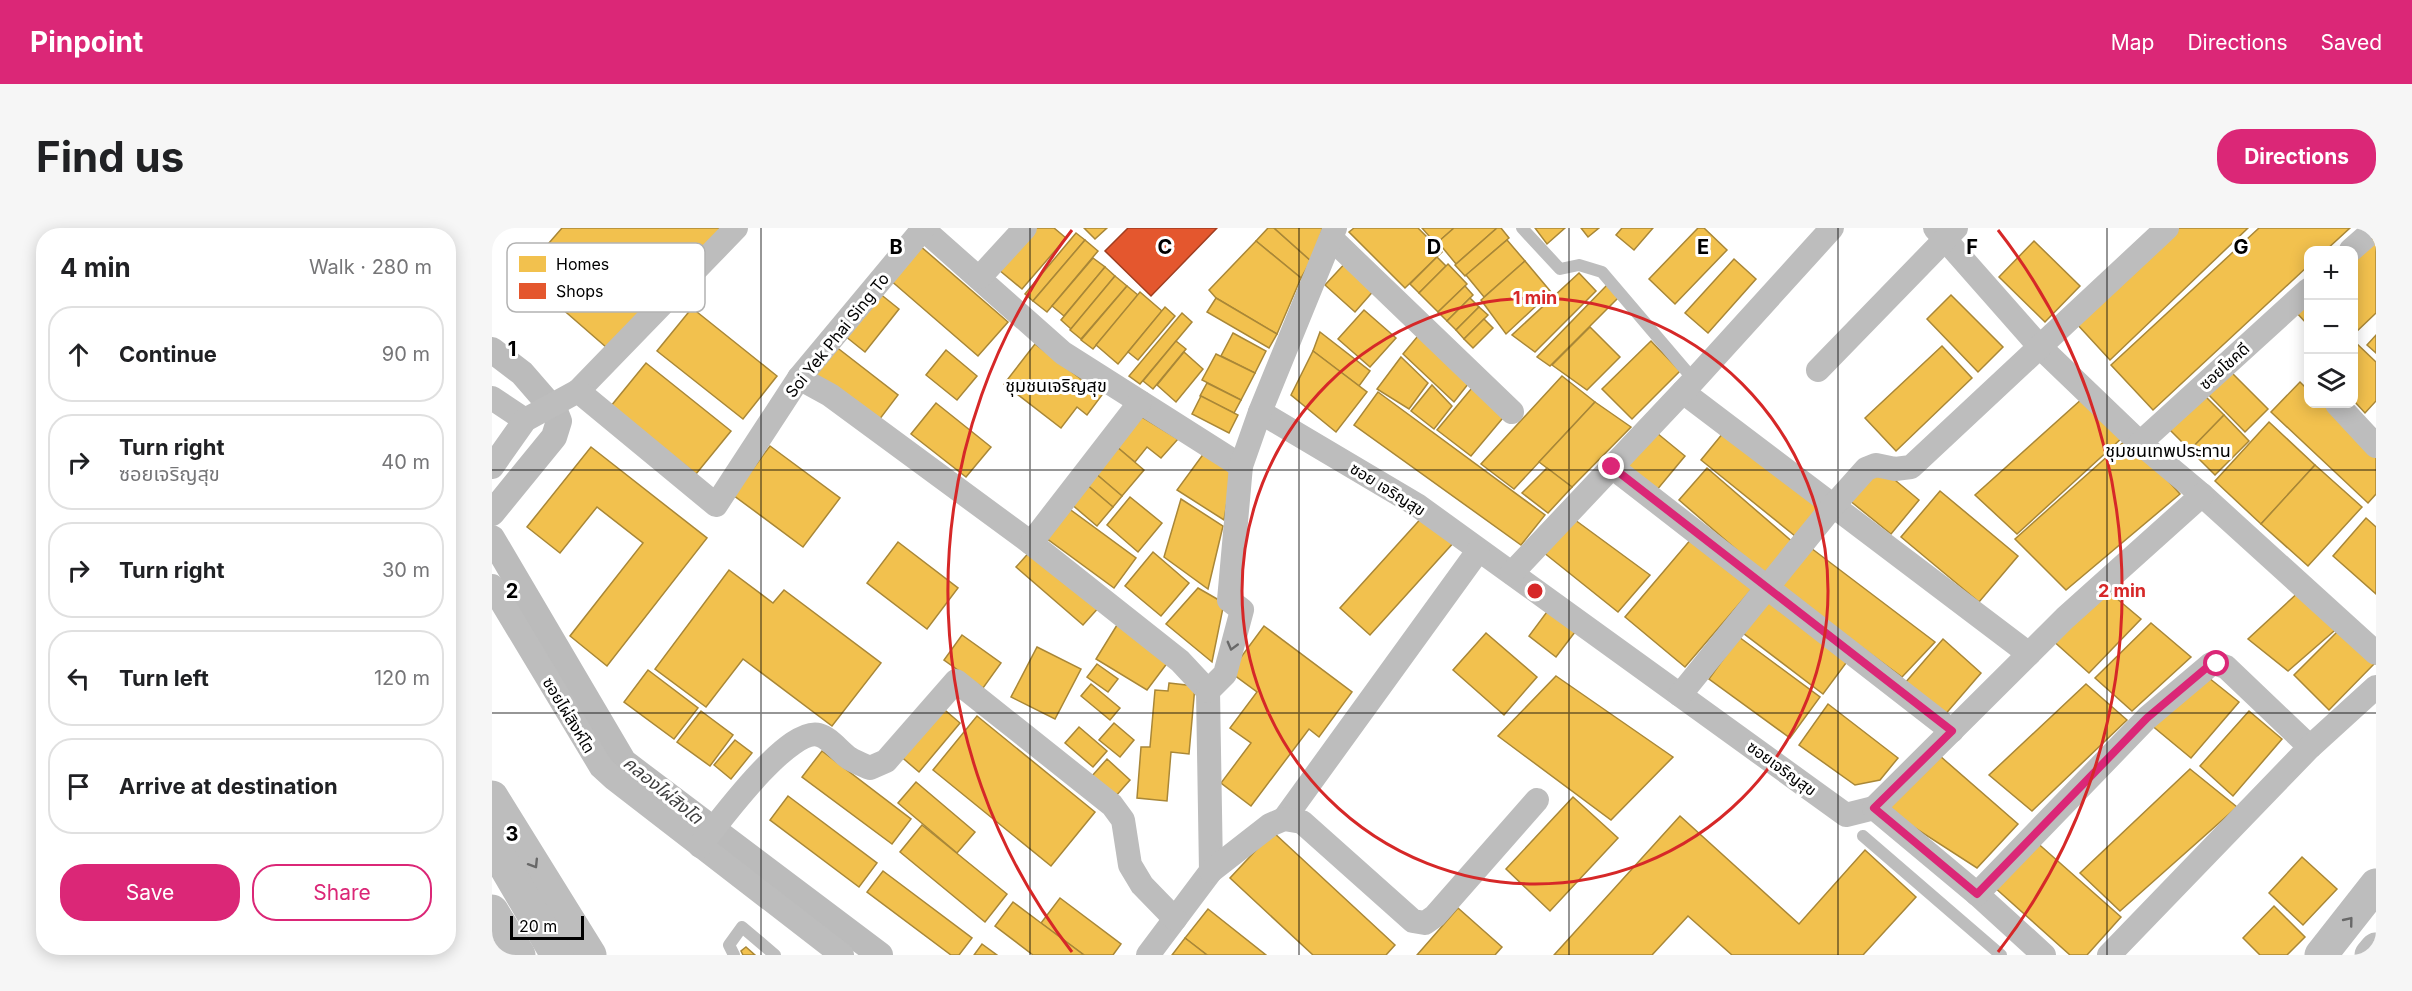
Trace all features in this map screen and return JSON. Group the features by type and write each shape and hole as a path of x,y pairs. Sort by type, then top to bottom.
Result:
{"main road":[{"path":"492,797 590,955"},
{"path":"492,844 557,955"},
{"path":"2321,955 2376,885"},
{"path":"492,910 519,955"},
{"path":"2371,955 2376,949"}],"street":[{"path":"705,259 735,228"},
{"path":"922,228 1063,353 1241,466"},
{"name":"Soi Yek Phai Sing To","path":"574,393 716,505 799,378 922,228"},
{"path":"980,278 1025,228"},
{"path":"1512,573 1688,386 1832,228"},
{"path":"1680,695 1833,506 1866,469 1876,465 1895,469 1911,467 2167,228"},
{"path":"2356,246 2376,228"},
{"path":"1818,370 1945,232 2040,347 2140,443 2202,495 2376,653"},
{"path":"1208,691 1225,674 1242,610 1229,600 1241,466 1260,412 1334,234 1512,412"},
{"name":"ซอยโชคดี","path":"2140,443 2304,294"},
{"path":"492,467 532,417 574,393 653,312"},
{"path":"799,378 830,395 1031,543 1180,661 1208,691 1211,871"},
{"path":"1688,386 1833,506 2030,654"},
{"path":"492,398 532,417"},
{"path":"1031,543 1140,402"},
{"path":"2342,408 2371,431"},
{"name":"ซอย เจริญสุข","path":"1260,412 1418,505 1478,551 1512,573"},
{"path":"1612,467 1952,731"},
{"path":"2044,955 1977,894 1874,808 2065,618 2202,495"},
{"path":"1148,955 1211,871 1270,825 1284,819 1478,551"},
{"name":"ซอยเจริญสุข","path":"1512,573 1846,815 1874,808"},
{"name":"ซอยไผ่สิงห์โต","path":"492,586 601,767 704,841 842,955"},
{"path":"1977,894 2147,718 2211,664 2226,667 2310,747"},
{"path":"704,841 767,766 795,741 809,734 821,735 850,759 870,768 886,761 956,681 1112,805 1123,820 1130,865 1142,885 1175,919"},
{"path":"2109,955 2310,747 2376,687"},
{"path":"1284,819 1302,822 1413,921 1425,923 1435,916 1537,800"}],"lane":[{"path":"1522,228 1560,269 1579,265 1602,272 1688,386"},
{"path":"1863,836 1999,954"},
{"path":"734,955 729,945 742,927 775,955"}],"building: Homes":[{"path":"562,228 733,228 705,258 705,243 549,243"},
{"path":"1034,228 1054,228 1066,238 1022,289 999,270"},
{"path":"1084,228 1107,228 1095,239"},
{"path":"1268,228 1274,228 1311,261 1301,278 1256,241"},
{"path":"1274,228 1323,228 1311,261"},
{"path":"1354,228 1418,228 1442,252 1405,288 1349,232"},
{"path":"1422,228 1454,228 1436,244"},
{"path":"1454,228 1497,228 1456,264 1438,242"},
{"path":"1497,228 1501,228 1509,238 1465,276 1455,265"},
{"path":"1535,228 1565,228 1547,244"},
{"path":"1581,228 1599,228 1588,237"},
{"path":"1622,228 1653,228 1634,250 1616,235"},
{"path":"1698,228 1704,228 1727,250 1675,304 1649,279"},
{"path":"2175,228 2248,228 2110,360 2076,323"},
{"path":"2259,228 2350,228 2330,246 2304,246 2304,270 2153,410 2111,365"},
{"path":"1076,233 1085,240 1033,301 1025,294"},
{"path":"2376,235 2376,313 2358,330 2358,300 2358,252"},
{"path":"1085,240 1098,251 1047,312 1033,301"},
{"path":"1507,240 1525,261 1484,297 1466,275"},
{"path":"1256,241 1301,278 1277,334 1216,298 1209,290"},
{"path":"2034,241 2080,286 2045,322 1999,277"},
{"path":"919,245 1008,322 978,356 889,279"},
{"path":"1437,257 1446,266 1419,293 1410,284"},
{"path":"1093,258 1105,267 1064,316 1052,306"},
{"path":"1734,259 1756,279 1708,333 1685,313"},
{"path":"1348,260 1376,288 1355,312 1325,285"},
{"path":"1525,261 1551,292 1506,334 1481,300"},
{"path":"1448,264 1467,284 1438,312 1419,293"},
{"path":"1105,267 1115,276 1071,329 1061,320"},
{"path":"1579,273 1596,291 1535,352 1512,335"},
{"path":"1115,276 1127,286 1081,339 1070,330"},
{"path":"1607,285 1619,297 1550,366 1537,357"},
{"path":"1127,286 1138,295 1093,349 1081,340"},
{"path":"1465,286 1473,295 1447,321 1438,312"},
{"path":"1140,292 1162,311 1118,364 1096,345"},
{"path":"879,293 899,309 865,352 845,336"},
{"path":"1951,295 2003,347 1978,372 1927,319"},
{"path":"1216,298 1277,334 1269,348 1207,312"},
{"path":"1470,298 1479,307 1456,330 1447,321"},
{"path":"2304,302 2304,321 2295,311"},
{"path":"1165,307 1175,316 1138,360 1128,352"},
{"path":"1479,307 1488,315 1464,339 1456,330"},
{"path":"1364,310 1396,338 1370,367 1338,339"},
{"path":"566,312 654,312 614,354"},
{"path":"689,312 697,312 777,376 743,419 657,351"},
{"path":"1182,313 1192,322 1140,384 1129,376"},
{"path":"1484,319 1493,328 1473,348 1464,339"},
{"path":"1590,327 1620,357 1587,390 1552,365"},
{"path":"1422,331 1472,379 1454,402 1403,354"},
{"path":"1320,332 1370,371 1359,386 1313,351"},
{"path":"1233,333 1266,351 1255,373 1221,356"},
{"path":"2376,335 2376,353 2367,345"},
{"path":"1176,341 1186,349 1153,389 1143,381"},
{"path":"1651,341 1680,371 1632,419 1602,389"},
{"path":"1035,344 1102,395 1087,415 1077,407 1061,428 1004,384"},
{"path":"2358,345 2376,362 2376,401 2365,413 2358,405"},
{"path":"835,346 898,395 876,424 813,374"},
{"path":"1942,346 1972,378 1896,451 1865,418"},
{"path":"946,350 977,376 957,400 926,375"},
{"path":"1313,351 1367,392 1336,432 1291,395"},
{"path":"1184,352 1203,369 1176,402 1157,385"},
{"path":"1216,354 1255,373 1241,400 1202,380"},
{"path":"1401,357 1428,383 1409,409 1377,389"},
{"path":"646,363 731,431 696,474 611,406"},
{"path":"2228,369 2268,409 2245,432 2205,391"},
{"path":"1562,376 1595,402 1514,489 1481,464"},
{"path":"2300,382 2304,386 2304,408 2327,408 2376,453 2376,494 2368,503 2271,412"},
{"path":"1207,383 1241,400 1234,413 1200,396"},
{"path":"1476,383 1507,413 1471,456 1437,430"},
{"path":"1432,385 1452,406 1434,429 1411,411"},
{"path":"2199,390 2224,415 2190,450 2165,425"},
{"path":"1378,392 1545,515 1521,545 1354,425"},
{"path":"1201,396 1238,415 1229,433 1192,414"},
{"path":"2083,398 2123,437 2017,534 1975,495"},
{"path":"1595,402 1631,427 1572,487 1539,462"},
{"path":"936,403 991,447 966,477 911,434"},
{"path":"2224,415 2249,441 2215,475 2190,450"},
{"path":"1142,417 1178,439 1161,458 1147,447 1135,462 1117,447"},
{"path":"2269,422 2315,465 2261,524 2215,481"},
{"path":"1728,427 1827,507 1800,540 1701,460"},
{"path":"1652,429 1685,456 1656,491 1623,464"},
{"path":"2129,437 2180,494 2066,590 2015,539"},
{"path":"770,446 840,498 803,547 733,495"},
{"path":"591,447 707,538 607,666 570,636 643,543 597,507 560,553 527,527"},
{"path":"1117,447 1144,470 1122,496 1095,473"},
{"path":"1207,449 1233,467 1224,520 1177,490"},
{"path":"2315,465 2362,507 2308,566 2261,524"},
{"path":"1878,466 1919,500 1891,534 1849,500"},
{"path":"1547,468 1572,487 1548,513 1522,493"},
{"path":"1707,468 1795,544 1767,576 1679,500"},
{"path":"1095,473 1122,496 1113,507 1086,484"},
{"path":"1086,484 1113,507 1097,526 1070,503"},
{"path":"1940,491 2018,556 1979,602 1901,537"},
{"path":"1130,497 1162,523 1138,552 1107,525"},
{"path":"1181,499 1223,526 1208,589 1164,557"},
{"path":"1068,508 1136,558 1114,588 1046,538"},
{"path":"1425,514 1455,541 1370,635 1340,608"},
{"path":"1571,517 1650,575 1618,612 1543,552"},
{"path":"2366,518 2376,527 2376,594 2333,556"},
{"path":"1692,538 1752,589 1685,667 1625,617"},
{"path":"898,542 958,588 927,629 867,583"},
{"path":"1807,545 1935,642 1902,677 1777,585"},
{"path":"1033,548 1100,606 1083,625 1016,567"},
{"path":"1153,552 1189,583 1161,616 1125,586"},
{"path":"729,570 773,603 784,590 881,663 832,726 743,659 706,707 655,669"},
{"path":"2103,587 2141,619 2089,673 2050,638"},
{"path":"1198,588 1224,603 1212,662 1166,624"},
{"path":"2303,588 2341,625 2288,671 2248,639"},
{"path":"1769,599 1849,659 1823,694 1743,633"},
{"path":"1552,605 1578,628 1556,657 1529,636"},
{"path":"1122,617 1171,658 1147,690 1096,659"},
{"path":"2151,623 2191,657 2132,711 2095,678"},
{"path":"1264,626 1352,692 1319,737 1309,729 1251,806 1221,783 1251,743 1230,728 1257,692 1230,672"},
{"path":"2342,627 2376,662 2329,710 2294,675"},
{"path":"1486,633 1537,677 1504,715 1453,670"},
{"path":"962,635 1001,663 983,688 944,660"},
{"path":"1739,637 1820,697 1790,738 1709,679"},
{"path":"1943,639 1981,673 1943,717 1905,683"},
{"path":"1037,647 1081,669 1055,719 1011,697"},
{"path":"1097,664 1118,679 1108,692 1087,677"},
{"path":"648,670 698,708 674,739 624,702"},
{"path":"2204,674 2239,702 2191,758 2150,724"},
{"path":"1556,676 1673,757 1611,820 1498,736"},
{"path":"1169,683 1195,686 1189,754 1171,752 1167,801 1137,798 1141,747 1150,747 1155,690 1168,691"},
{"path":"1091,684 1120,708 1110,720 1081,696"},
{"path":"2086,684 2127,720 2032,811 1989,775"},
{"path":"1828,704 1898,758 1880,780 1855,785 1799,745"},
{"path":"939,705 960,723 919,772 898,754"},
{"path":"701,711 733,735 710,766 677,742"},
{"path":"2249,711 2282,739 2233,796 2200,766"},
{"path":"977,716 1095,812 1051,866 933,770"},
{"path":"1114,723 1134,740 1120,757 1099,740"},
{"path":"1079,727 1107,751 1093,767 1065,743"},
{"path":"735,740 752,753 731,779 714,765"},
{"path":"822,751 911,819 892,844 802,777"},
{"path":"1940,756 2018,824 1977,868 1884,808"},
{"path":"1107,759 1130,780 1115,797 1092,776"},
{"path":"2190,769 2237,807 2120,911 2080,873"},
{"path":"916,782 975,832 957,853 898,803"},
{"path":"788,796 877,863 859,887 770,820"},
{"path":"1573,797 1618,838 1550,911 1506,869"},
{"path":"1680,816 1799,924 1865,850 1916,897 1863,955 1732,955 1688,916 1652,955 1554,955"},
{"path":"922,825 1007,894 985,922 900,852"},
{"path":"1273,832 1395,945 1386,955 1313,955 1230,878"},
{"path":"2034,840 2121,917 2087,955 2070,955 1993,886"},
{"path":"2302,857 2337,889 2303,925 2269,893"},
{"path":"883,871 972,938 959,955 951,955 867,892"},
{"path":"1060,898 1121,944 1113,955 1084,955 1041,923"},
{"path":"1013,902 1084,955 1033,955 995,926"},
{"path":"2274,906 2305,937 2287,955 2260,955 2243,938"},
{"path":"1458,908 1502,947 1495,955 1417,955"},
{"path":"1208,909 1266,955 1207,955 1185,938"},
{"path":"1185,938 1207,955 1172,955"},
{"path":"982,944 997,955 974,955"},
{"path":"746,947 755,955 743,955 741,951"}],"building: Shops":[{"path":"1128,228 1217,228 1151,296 1105,251"}],"waterway":[{"name":"คลองไผ่สิงโต","path":"492,350 522,373 555,411 559,421 554,437 492,513"},
{"name":"คลองไผ่สิงโต","path":"492,538 624,762 880,955"}],"district":[{"name":"ชุมชนเจริญสุข","path":"1056,385"},
{"name":"ชุมชนเทพประทาน","path":"2168,450"}],"route":[{"path":"1612,467 1952,731 1874,808 1977,894 2147,718 2211,664 2217,664"}]}
